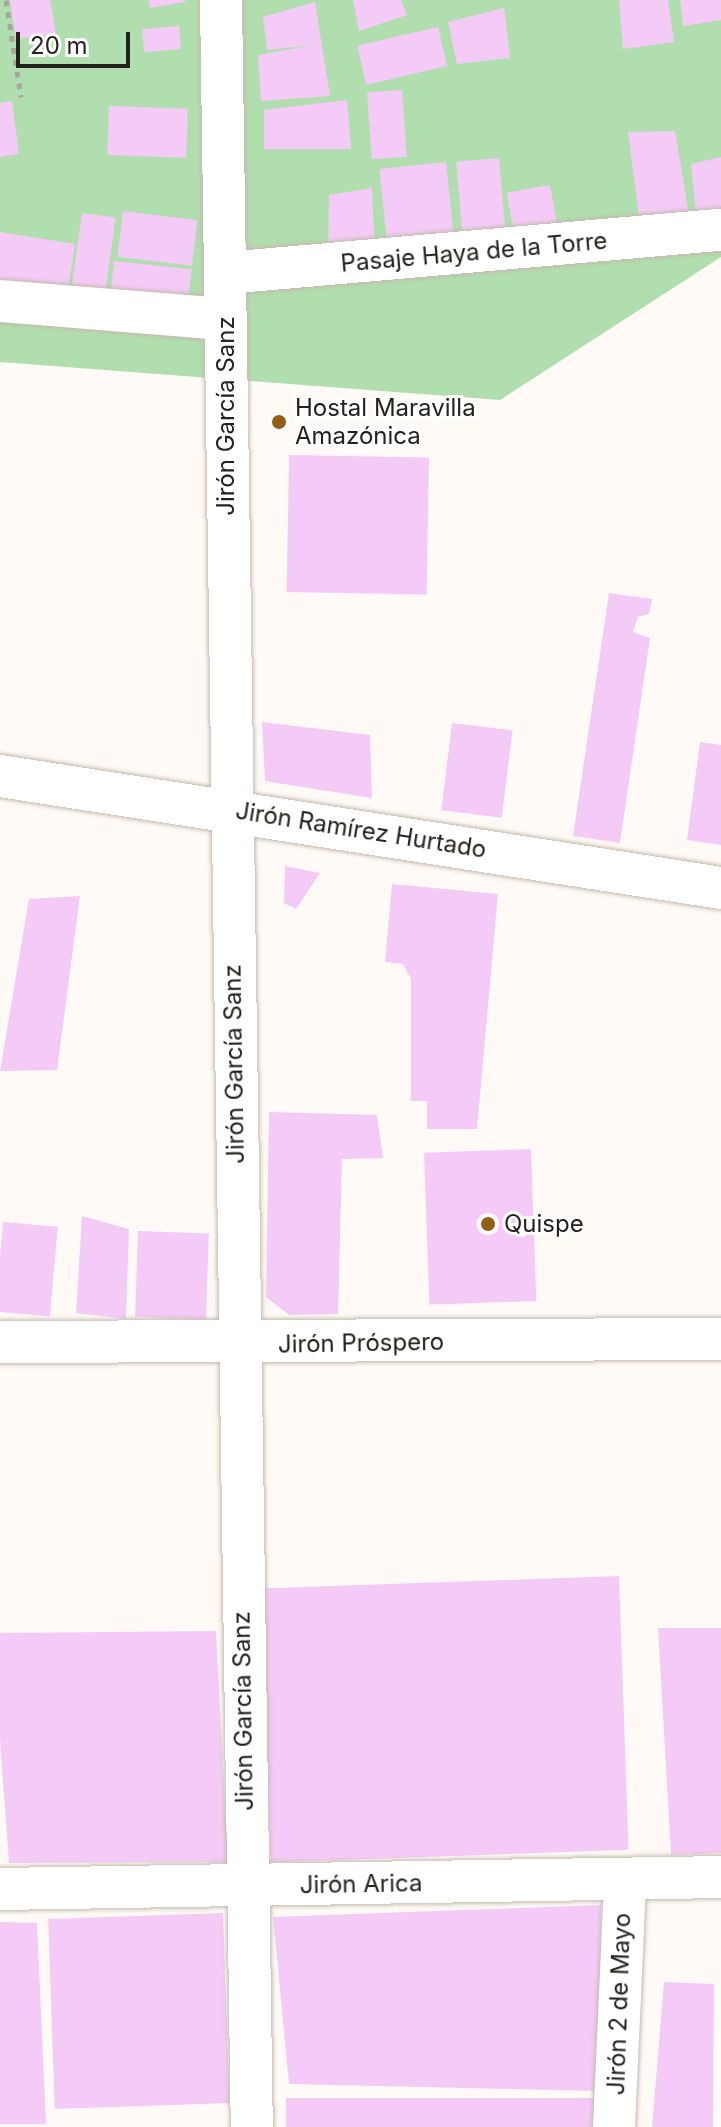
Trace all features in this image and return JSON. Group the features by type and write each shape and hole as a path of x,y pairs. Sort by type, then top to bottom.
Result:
{"street":[{"name":"Jirón García Sanz","path":"221,0 245,1886 252,2127"},
{"name":"Pasaje Haya de la Torre","path":"226,273 721,230"},
{"path":"0,301 224,319"},
{"name":"Jirón Ramírez Hurtado","path":"0,776 230,809 721,888"},
{"name":"Jirón Próspero","path":"0,1342 238,1344 721,1339"},
{"name":"Jirón Arica","path":"0,1889 625,1882 721,1877"},
{"name":"Jirón 2 de Mayo","path":"614,2127 625,1882"}],"path":[{"path":"6,0 21,97"}],"green space":[{"path":"0,0 721,0 721,257 500,400 0,362"}],"building":[{"path":"10,0 50,0 56,33 16,39"},
{"path":"148,0 185,0 185,2 150,8"},
{"path":"353,0 401,0 407,15 359,31"},
{"path":"619,0 668,0 674,42 623,49"},
{"path":"680,0 721,0 721,20 683,26"},
{"path":"315,2 330,96 261,101 258,55 314,45 267,50 263,17"},
{"path":"504,8 510,58 457,64 448,22"},
{"path":"179,26 181,49 144,52 142,29"},
{"path":"438,27 447,66 366,85 357,46"},
{"path":"402,90 407,157 372,159 367,92"},
{"path":"347,100 351,149 264,149 264,110"},
{"path":"12,101 19,154 0,157 0,103"},
{"path":"109,106 188,109 186,158 107,155"},
{"path":"675,131 690,221 640,224 628,132"},
{"path":"721,157 721,209 696,213 691,164"},
{"path":"499,158 506,243 464,246 456,162"},
{"path":"446,162 455,244 388,251 379,169"},
{"path":"550,185 559,237 516,245 507,193"},
{"path":"372,188 375,254 328,255 329,195"},
{"path":"123,211 197,220 192,266 117,257"},
{"path":"82,213 116,218 104,303 70,298"},
{"path":"0,232 75,244 67,295 0,293"},
{"path":"114,261 192,269 187,310 110,302"},
{"path":"289,455 429,457 427,594 287,592"},
{"path":"609,593 652,599 649,614 638,617 633,632 650,638 620,843 573,836"},
{"path":"262,722 370,735 372,798 265,781"},
{"path":"452,723 513,730 502,818 441,810"},
{"path":"700,742 721,745 721,845 687,840"},
{"path":"285,866 320,873 296,909 284,903"},
{"path":"392,884 498,894 477,1129 427,1129 427,1101 411,1101 411,979 403,964 385,962"},
{"path":"80,896 57,1070 0,1071 29,899"},
{"path":"269,1112 377,1115 383,1158 342,1159 338,1314 289,1315 266,1297"},
{"path":"531,1149 536,1301 429,1305 424,1153"},
{"path":"82,1216 129,1229 126,1319 76,1313"},
{"path":"3,1222 58,1227 50,1316 0,1312"},
{"path":"138,1231 209,1233 206,1319 135,1317"},
{"path":"619,1576 629,1850 271,1862 261,1588"},
{"path":"658,1628 721,1628 721,1853 671,1855"},
{"path":"216,1631 228,1862 9,1863 0,1740 0,1633"},
{"path":"601,1905 600,2091 289,2084 273,1917"},
{"path":"223,1913 230,2103 55,2109 48,1919"},
{"path":"0,1922 37,1923 46,2124 0,2124"},
{"path":"664,1982 714,1984 713,2127 652,2127"},
{"path":"286,2098 596,2098 596,2127 286,2127"}],"place":[{"name":"Hostal Maravilla Amazónica","path":"279,422"},
{"name":"Quispe","path":"488,1224"}]}
